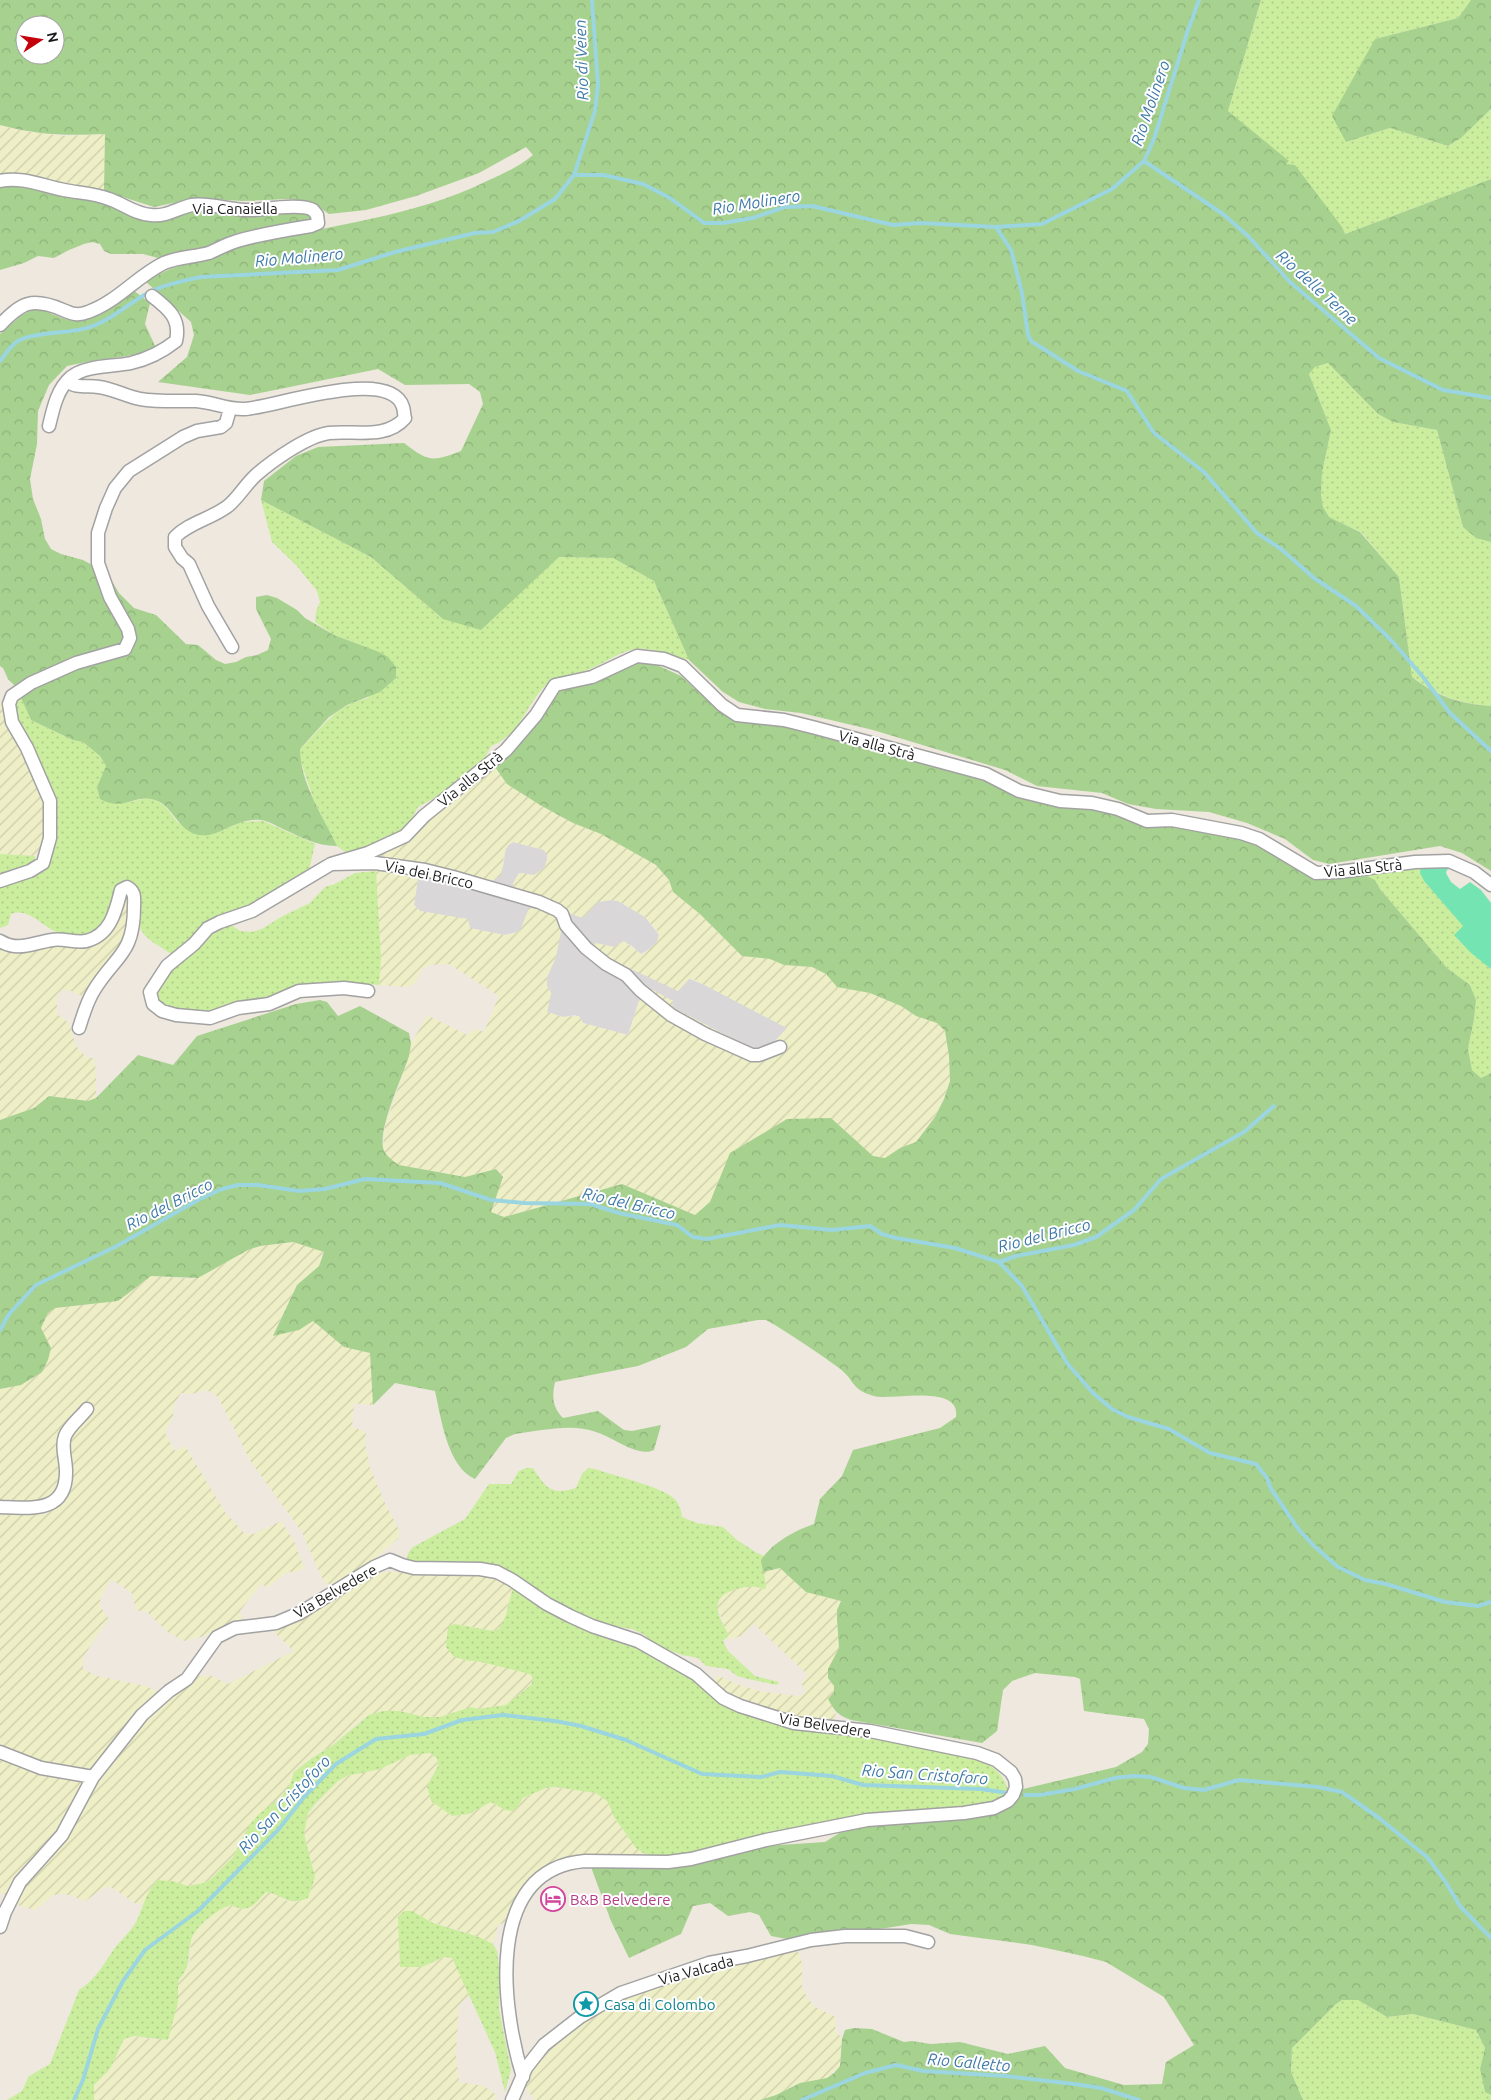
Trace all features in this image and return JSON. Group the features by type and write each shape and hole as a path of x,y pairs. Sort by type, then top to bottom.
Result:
{"street":[{"name":"Via Canaiella","path":"0,180 38,182 65,190 94,194 111,199 138,212 151,215 164,215 192,205 211,205 240,210 300,207 313,210 317,215 318,223 236,242 208,253 167,262 136,280 111,300 79,315 70,314 47,305 29,302 18,308 0,325"},
{"path":"50,426 54,404 67,381 80,371 131,363 151,357 164,351 176,341 179,329 173,316 152,296"},
{"path":"67,381 72,385 110,389 138,398 197,402 230,409 258,408 332,391 372,389 383,391 396,398 403,406 405,418 398,426 388,430 328,433 299,446 256,474 236,499 226,508 182,530 175,537 175,547 182,558 189,564 208,606 232,647"},
{"path":"0,880 30,871 43,863 50,838 50,801 27,748 12,722 9,704 12,696 31,683 76,663 124,649 130,638 128,629 110,597 98,563 98,533 106,508 116,488 129,471 183,437 197,431 221,427 226,423 230,409"},
{"name":"Via alla Strà","path":"332,864 368,853 405,836 424,816 506,750 536,715 555,685 592,677 637,656 664,659 682,666 722,705 737,715 784,720 816,728 986,774 1020,791 1060,801 1092,803 1147,821 1172,820 1241,832 1259,839 1316,873 1352,871 1415,862 1449,861 1474,872 1491,885"},
{"name":"Via dei Bricco","path":"368,991 344,988 299,991 269,1004 238,1008 210,1018 176,1015 162,1011 151,1002 150,992 167,966 194,944 208,928 252,911 332,864 375,863 426,870 539,902 562,914 566,925 586,948 606,964 626,975 640,990 671,1015 705,1034 752,1055 759,1055 780,1047"},
{"path":"0,941 17,948 52,940 86,941 99,934 111,922 116,912 121,890 127,887 132,890 134,894 135,921 130,941 124,953 93,993 84,1010 79,1028"},
{"path":"0,1507 42,1508 56,1499 62,1490 66,1472 64,1438 68,1430 87,1409"},
{"name":"Via Belvedere","path":"0,1927 5,1912 20,1882 62,1835 93,1776 142,1715 187,1679 217,1637 235,1628 276,1623 300,1613 374,1567 390,1560 414,1568 480,1568 496,1572 570,1616 592,1626 638,1640 696,1674 723,1698 757,1712 794,1723 870,1731 956,1748 996,1760 1011,1772 1015,1779 1016,1787 1013,1795 1008,1801 994,1808 964,1813 867,1820 766,1840 691,1859 668,1862 585,1861 572,1862 557,1868 535,1883 523,1899 512,1922 507,1944 507,1993 512,2031 523,2077"},
{"path":"0,1752 41,1768 93,1776"},
{"name":"Via Valcada","path":"512,2100 535,2056 560,2030 608,1999 669,1975 709,1963 747,1956 811,1940 905,1936 928,1942"}],"shaded area":[{"path":"513,842 544,850 547,853 547,861 544,868 538,873 534,876 522,873 551,902 567,909 569,913 583,918 598,902 618,901 645,917 659,935 657,942 641,954 631,945 620,943 614,947 595,943 705,985 787,1028 783,1034 774,1042 752,1049 672,1007 673,1000 639,1001 628,1035 583,1023 575,1015 563,1017 547,1012 551,993 547,986 547,977 556,957 520,931 505,935 469,928 435,914 420,911 414,905 420,864 503,867 506,847"}],"green space":[{"path":"0,0 1261,0 1228,111 1289,161 1286,164 1295,165 1342,227 1345,234 1491,179 1491,542 1476,538 1463,527 1437,430 1393,422 1378,414 1328,363 1315,367 1309,374 1331,430 1322,473 1321,495 1323,507 1329,517 1360,532 1399,577 1412,677 1421,684 1449,698 1491,706 1491,871 1462,853 1440,846 1329,864 1313,860 1285,839 1247,823 1209,812 1156,809 1128,804 1102,793 1037,786 1005,770 873,730 801,713 765,709 739,702 723,692 689,660 654,581 613,558 559,557 481,630 443,619 371,557 261,500 264,481 296,456 318,447 404,443 419,454 431,458 443,457 461,451 483,404 480,392 469,384 405,385 378,369 250,395 158,382 187,357 194,335 191,322 145,281 186,263 228,250 403,211 446,198 499,176 523,163 533,155 526,147 479,173 416,196 366,210 329,214 313,203 289,199 242,201 197,198 154,207 104,191 105,134 77,135 27,131 0,125"},
{"path":"1261,0 1471,0 1458,18 1375,39 1346,142 1390,128 1448,146 1461,138 1491,109 1491,179 1345,234 1286,164 1228,111"},
{"path":"1471,0 1491,0 1491,109 1461,138 1448,146 1390,128 1346,142 1332,116 1375,39 1458,18"},
{"path":"0,125 23,131 63,136 105,134 104,191 12,174 0,175"},
{"path":"18,183 110,204 125,212 188,210 292,211 311,215 313,220 188,253 158,258 143,254 111,254 104,251 100,244 92,242 69,250 54,258 38,256 24,263 0,270 0,184"},
{"path":"133,290 150,303 145,324 156,348 141,354 67,366 49,385 38,411 37,444 30,479 33,499 41,519 45,539 51,549 83,560 107,573 119,593 134,608 156,615 186,644 198,645 216,660 225,664 236,662 268,650 271,639 256,609 256,597 267,595 277,598 297,610 305,618 334,635 388,657 396,667 396,678 380,692 347,705 329,717 300,749 301,762 308,787 337,846 329,846 309,840 270,822 261,820 244,821 214,834 199,835 186,829 167,807 155,800 148,798 116,804 100,799 97,787 106,766 100,756 83,742 73,740 31,720 16,687 8,679 3,668 0,666 0,334 22,315 36,308 70,320 88,319 104,312"},
{"path":"1328,363 1378,414 1393,422 1437,430 1463,527 1491,542 1491,706 1449,698 1430,689 1412,677 1399,577 1361,532 1328,517 1323,507 1321,495 1322,473 1331,430 1309,374 1315,367"},
{"path":"261,500 371,557 443,619 527,586 559,557 613,558 654,581 689,660 660,651 630,650 585,671 552,681 543,688 515,729 501,741 491,746 484,760 445,792 418,807 411,820 396,834 378,846 352,853 345,852 337,846 314,801 300,759 300,749 338,711 357,701 369,698 358,644 334,635 315,622 320,602 317,591 296,565 272,542"},
{"path":"638,662 657,665 681,676 718,710 735,720 783,726 815,734 983,780 1017,797 1059,807 1091,809 1116,815 1146,827 1172,826 1222,834 1257,844 1315,879 1367,876 1375,880 1380,889 1447,968 1470,985 1476,1000 1468,1049 1472,1070 1481,1078 1491,1073 1491,2095 1485,2092 1480,2069 1485,2048 1476,2030 1413,2014 1387,2017 1358,2000 1342,2000 1292,2048 1291,2072 1303,2100 760,2100 776,2095 800,2083 827,2078 834,2073 840,2066 842,2039 845,2030 854,2028 872,2029 904,2042 912,2041 931,2044 960,2042 1008,2054 1045,2046 1065,2068 1124,2085 1162,2084 1166,2062 1194,2045 1164,1997 1106,1962 1032,1945 950,1934 929,1925 911,1924 880,1929 837,1931 787,1939 771,1936 759,1915 750,1912 728,1916 710,1903 693,1906 681,1934 629,1958 611,1921 591,1867 697,1863 765,1846 825,1842 841,1832 859,1826 976,1816 1004,1810 1023,1789 1116,1767 1142,1752 1148,1744 1149,1729 1144,1719 1084,1711 1080,1679 1075,1677 1035,1673 1012,1681 1003,1690 997,1731 982,1743 851,1720 837,1712 830,1703 828,1699 834,1692 834,1686 828,1678 828,1669 839,1648 837,1610 841,1601 806,1592 780,1568 763,1572 761,1560 784,1538 814,1524 820,1499 842,1476 853,1450 940,1428 956,1417 955,1407 948,1400 937,1397 883,1397 867,1394 857,1388 844,1372 816,1351 766,1320 758,1320 708,1329 686,1347 638,1366 555,1382 554,1401 559,1414 563,1418 598,1411 624,1430 632,1431 661,1425 654,1450 648,1452 633,1449 586,1429 556,1428 515,1434 506,1438 475,1479 465,1473 452,1453 443,1427 435,1391 395,1383 373,1405 370,1353 344,1347 313,1321 299,1330 273,1336 297,1285 319,1266 324,1252 293,1242 260,1246 248,1250 198,1278 151,1276 118,1301 55,1308 48,1313 41,1328 51,1348 42,1372 21,1385 0,1389 0,1120 34,1108 49,1096 88,1101 96,1098 138,1055 173,1065 197,1036 296,1004 320,1000 327,1002 338,1016 360,1006 409,1033 411,1044 409,1056 384,1127 384,1151 389,1158 399,1165 465,1177 496,1169 503,1177 491,1212 504,1217 622,1184 695,1215 710,1202 730,1153 787,1119 831,1118 873,1156 885,1158 900,1148 916,1142 935,1117 950,1081 945,1031 937,1023 916,1016 901,1006 870,993 837,987 826,974 812,967 784,965 770,959 742,956 700,914 673,892 669,880 656,865 601,834 573,823 540,805 507,784 495,767 525,739 559,690"},
{"path":"21,698 31,720 73,740 83,742 100,756 106,766 97,788 132,802 147,799 159,802 178,823 221,831 241,822 263,821 315,844 309,870 272,894 212,918 198,928 190,939 172,955 149,939 142,931 139,920 139,893 133,884 126,882 106,924 93,932 78,936 67,936 56,932 29,915 20,913 11,914 8,925 0,928 0,884 44,872 55,848 56,832 14,713 17,702"},
{"path":"0,700 39,783 45,807 45,829 40,848 35,856 0,854"},
{"path":"495,767 507,784 540,805 573,823 601,834 656,865 669,880 673,892 700,914 742,956 770,959 784,965 812,967 826,974 837,987 870,993 901,1006 916,1016 937,1023 945,1031 950,1081 935,1117 916,1142 900,1148 885,1158 873,1156 831,1118 730,1153 710,1202 695,1215 622,1184 504,1217 491,1212 503,1177 496,1169 465,1177 398,1165 390,1159 383,1148 385,1126 409,1056 411,1044 427,1015 467,1035 474,1029 484,1032 499,996 449,964 430,965 422,969 416,982 409,987 379,985 381,958 376,871 394,871 418,877 414,905 420,911 468,919 470,928 504,935 512,934 520,931 529,908 544,910 552,914 561,932 556,957 547,977 547,986 551,993 547,1012 563,1017 579,1016 583,1023 628,1035 639,1001 653,990 673,1001 672,1007 752,1049 774,1042 787,1028 693,979 689,979 678,991 601,955 592,945 595,943 614,947 624,941 641,954 645,953 657,942 658,932 645,917 618,901 598,902 583,918 569,913 567,909 551,902 516,891 513,888 513,883 519,873 534,875 544,868 548,857 544,850 513,842 509,844 505,851 501,875 491,882 420,864 375,856 409,842 425,823"},
{"path":"0,854 35,856 35,862 25,869 0,875"},
{"path":"1421,863 1424,881 1464,926 1455,934 1458,940 1491,969 1491,1073 1481,1078 1472,1070 1468,1049 1476,1000 1470,985 1447,968 1380,889 1375,880 1367,876 1381,871"},
{"path":"1421,863 1454,866 1447,870 1446,873 1451,882 1460,889 1470,882 1481,890 1491,903 1491,969 1470,952 1454,935 1463,926 1424,881 1420,873"},
{"path":"376,871 381,958 379,985 336,983 303,985 288,988 264,999 241,1006 202,1012 178,1010 167,1006 158,998 157,991 159,986 171,969 209,933 231,925 240,931 251,932 262,929 281,917 310,903 325,887 335,884 355,873"},
{"path":"130,897 126,940 82,996 71,991 62,990 57,996 57,1014 69,1023 76,1046 87,1058 94,1058 96,1098 88,1101 49,1096 34,1108 0,1120 0,945 48,943 124,898"},
{"path":"293,1242 324,1252 319,1266 297,1285 273,1335 299,1330 313,1321 344,1347 371,1353 373,1405 354,1403 352,1427 366,1432 365,1444 370,1468 399,1530 399,1538 362,1569 336,1585 326,1583 320,1574 302,1532 251,1462 218,1397 212,1392 204,1390 192,1394 181,1393 174,1404 173,1416 165,1433 175,1451 185,1446 225,1512 245,1534 254,1534 281,1521 294,1541 304,1568 293,1573 289,1571 268,1587 261,1584 240,1611 243,1621 217,1629 205,1636 184,1641 168,1632 147,1612 136,1610 132,1593 111,1579 100,1599 100,1606 109,1619 83,1658 83,1669 97,1676 146,1686 167,1696 200,1676 212,1676 228,1684 294,1651 275,1633 274,1629 369,1575 384,1572 489,1573 513,1587 506,1615 499,1629 493,1631 455,1624 464,1660 526,1672 531,1675 533,1680 531,1685 506,1705 478,1709 471,1707 440,1717 424,1717 400,1711 369,1715 362,1719 333,1745 312,1757 294,1772 290,1784 282,1796 258,1815 248,1827 233,1857 210,1880 188,1886 172,1881 151,1887 145,1902 138,1905 111,1887 104,1888 85,1901 61,1894 53,1895 35,1910 20,1906 0,1892 0,1511 48,1514 45,1502 0,1503 0,1389 4,1389 51,1348 41,1328 48,1313 55,1308 118,1301 151,1276 194,1279 248,1250 260,1246"},
{"path":"533,1468 546,1485 561,1491 576,1488 582,1474 588,1468 647,1485 666,1493 674,1499 679,1506 682,1517 697,1523 723,1527 737,1540 764,1556 762,1560 765,1589 748,1587 728,1592 719,1601 718,1613 729,1635 723,1641 728,1651 755,1676 779,1682 777,1685 737,1676 728,1669 706,1666 698,1658 682,1655 658,1646 643,1634 632,1629 612,1626 570,1610 521,1580 487,1564 458,1562 414,1563 407,1560 408,1553 413,1547 465,1519 489,1484 511,1484 519,1471"},
{"path":"780,1568 806,1592 841,1601 837,1610 839,1648 828,1669 828,1678 834,1686 833,1710 836,1714 832,1722 799,1719 741,1703 715,1685 715,1678 719,1676 759,1691 797,1696 802,1695 806,1691 801,1683 808,1675 754,1624 741,1636 732,1639 725,1638 729,1635 724,1627 718,1607 721,1595 727,1591 751,1586 765,1589 763,1572"},
{"path":"513,1587 625,1639 691,1676 713,1697 849,1732 968,1755 982,1761 997,1771 1008,1789 1003,1799 971,1808 848,1817 825,1825 683,1856 650,1855 636,1848 614,1817 608,1802 596,1793 555,1787 546,1788 523,1798 513,1811 505,1810 491,1802 469,1814 452,1816 431,1801 427,1786 438,1766 437,1758 430,1753 410,1755 380,1769 347,1776 338,1781 308,1813 304,1834 315,1877 308,1898 291,1901 266,1892 251,1907 242,1909 231,1905 220,1910 207,1919 197,1930 191,1941 186,1970 178,1981 178,2002 168,2040 134,2036 124,2039 110,2069 94,2085 94,2100 7,2100 22,2091 29,2076 50,2064 79,1990 94,1977 114,1949 134,1926 147,1895 157,1880 172,1881 188,1886 210,1880 233,1857 248,1827 258,1815 282,1796 290,1784 294,1772 333,1745 369,1715 383,1711 400,1711 424,1717 440,1717 471,1707 478,1709 506,1705 531,1685 533,1680 531,1675 481,1662 464,1660 453,1656 446,1647 448,1626 455,1624 493,1631 499,1629 506,1615"},
{"path":"430,1753 437,1758 438,1766 430,1779 431,1801 452,1816 469,1814 491,1802 505,1810 519,1805 523,1798 546,1788 580,1789 596,1793 608,1802 614,1817 632,1843 643,1853 638,1856 601,1856 528,1883 514,1904 507,1921 498,1925 493,1944 456,1929 433,1923 427,1919 399,1917 400,1967 422,1967 444,1957 452,1958 470,1994 459,2005 456,2054 459,2082 484,2086 496,2095 495,2100 94,2100 94,2085 110,2069 124,2039 134,2036 157,2040 178,2002 178,1981 190,1963 191,1940 196,1930 220,1908 231,1905 240,1909 251,1907 266,1892 278,1894 287,1901 298,1902 315,1877 304,1834 308,1813 338,1781 347,1776 380,1769 410,1755"},
{"path":"404,1911 412,1911 433,1923 479,1937 493,1944 497,1951 500,1974 499,2009 511,2070 505,2092 495,2052 452,1958 444,1957 422,1967 400,1967 398,1917"},
{"path":"794,1950 799,1953 802,1964 802,1988 815,2007 836,2017 835,2029 842,2039 840,2066 827,2078 800,2083 776,2095 760,2100 535,2100 523,2085 533,2062 585,2019 616,2000 664,1982"},
{"path":"1342,2000 1358,2000 1387,2017 1413,2014 1476,2030 1485,2048 1480,2069 1485,2092 1491,2095 1491,2100 1303,2100 1291,2072 1292,2048"}],"waterway":[{"name":"Rio di Veien","path":"574,175 595,111 598,85 592,0"},
{"name":"Rio Molinero","path":"0,361 13,345 24,338 78,330 97,325 146,294 173,284 201,277 338,270 395,252 475,233 493,232 519,221 555,199 574,175 603,175 643,184 670,198 704,223 723,223 753,218 785,207 812,206 893,225 921,223 996,227 1042,224 1112,189 1144,161 1154,139 1199,0"},
{"name":"Rio delle Terne","path":"1144,161 1223,214 1248,236 1290,282 1379,358 1443,390 1491,398"},
{"path":"996,227 1011,250 1022,293 1028,335 1031,341 1078,371 1127,391 1154,433 1204,472 1257,533 1281,549 1314,578 1356,606 1391,640 1423,677 1450,713 1491,751"},
{"name":"Rio del Bricco","path":"0,1330 9,1314 36,1285 115,1247 198,1200 222,1189 238,1185 258,1185 299,1191 325,1189 365,1179 440,1183 491,1200 524,1203 590,1204 619,1213 677,1225 693,1237 707,1239 780,1225 832,1230 870,1226 882,1234 896,1238 955,1248 999,1262 1016,1256 1074,1245 1096,1237 1134,1210 1161,1179 1244,1132 1274,1106"},
{"path":"999,1262 1022,1286 1067,1363 1093,1393 1112,1409 1128,1417 1169,1429 1210,1453 1256,1464 1267,1478 1271,1489 1299,1530 1338,1567 1365,1580 1386,1584 1445,1602 1478,1606 1491,1602"},
{"name":"Rio San Cristoforo","path":"74,2100 83,2080 98,2029 123,1981 145,1950 198,1911 278,1830 304,1797 336,1764 376,1739 424,1734 462,1720 503,1715 581,1726 626,1740 702,1774 761,1777 780,1772 832,1776 863,1785 981,1789 1008,1793"},
{"name":"Rio San Cristoforo","path":"1025,1795 1040,1795 1075,1789 1115,1778 1133,1776 1151,1777 1184,1788 1204,1790 1239,1780 1318,1787 1342,1792 1379,1818 1427,1857 1445,1881 1460,1906 1491,1938"},
{"name":"Rio Galletto","path":"802,2100 865,2073 896,2065 923,2071 1006,2076 1074,2084 1101,2088 1139,2100"}],"place":[{"name":"B&B Belvedere","path":"553,1899"},
{"name":"Casa di Colombo","path":"586,2004"}]}
